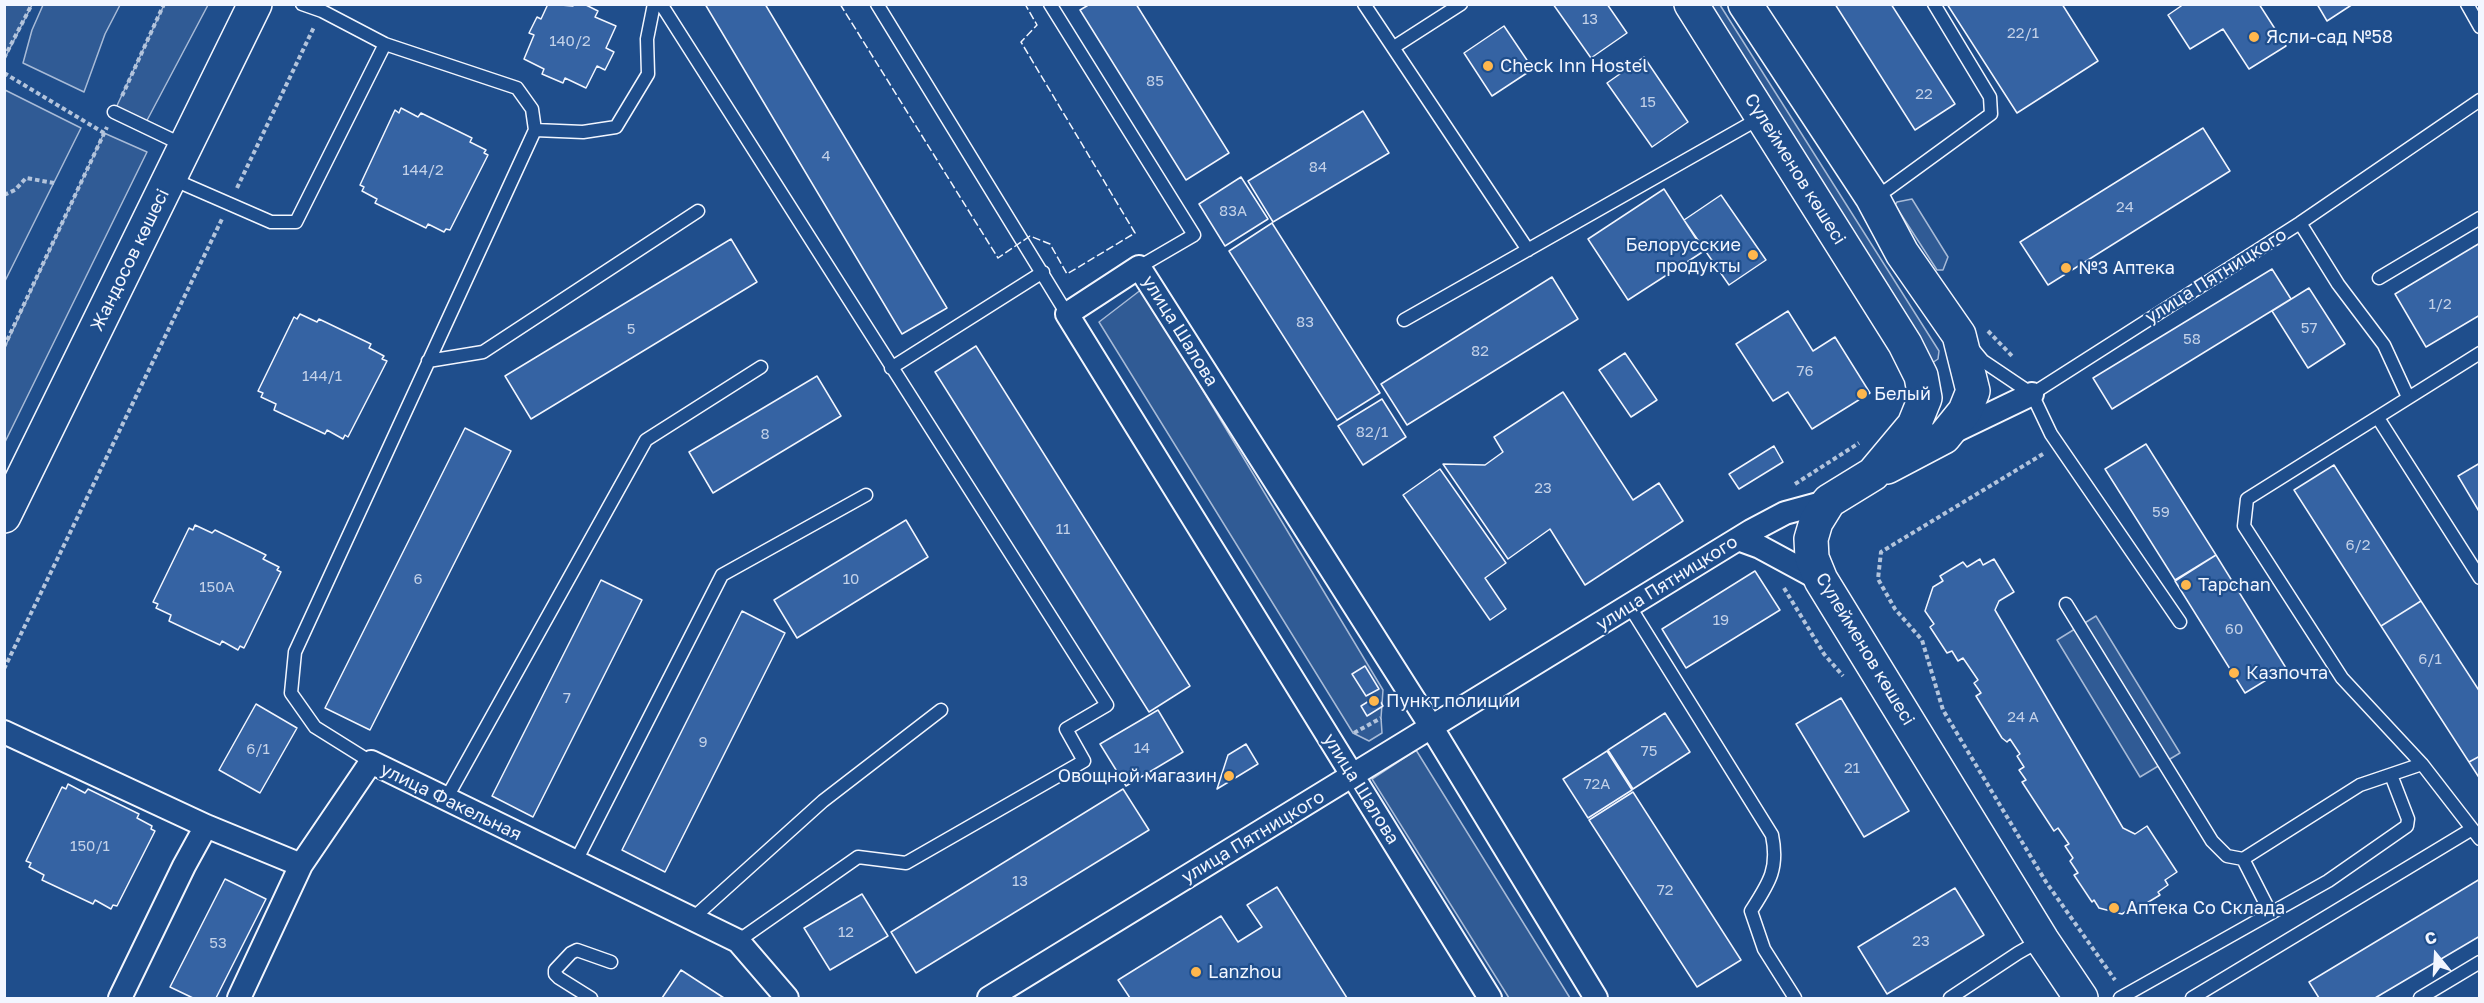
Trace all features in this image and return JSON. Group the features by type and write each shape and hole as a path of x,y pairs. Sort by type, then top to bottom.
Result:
{"street":[{"name":"Жандосов көшесі","path":"4,516 255,4"},
{"name":"Сүлейменов көшесі","path":"1691,4 1905,344 1921,376 1924,398 1914,425 1873,474 1829,501 1816,522 1811,539 1812,558 1821,580 2042,940 2081,999"},
{"path":"1746,4 1872,197 1902,253 1959,335 1973,391 1965,411 1944,437 1873,474"},
{"name":"улица Шалова","path":"1490,999 1067,314 1139,267 1432,728 1596,999"},
{"name":"улица Пятницкого","path":"1944,437 2032,394"},
{"name":"улица Пятницкого","path":"989,999 1738,539 1785,513 1829,501"},
{"path":"1738,539 1760,547 1821,580"},
{"path":"4,732 206,826 301,865"},
{"name":"улица Факельная","path":"239,999 301,865 371,762 738,941 788,999"},
{"path":"120,999 184,866 206,826"}],"lane":[{"path":"302,4 322,11 385,44 517,88 532,108 535,130 295,652 291,693 315,728 371,762"},
{"path":"535,130 583,132 616,127 648,74 647,39 654,4"},
{"path":"661,4 1107,705 1066,729 1084,761 906,863 858,856 738,941"},
{"path":"877,4 1067,314"},
{"path":"1050,4 1194,235 1139,267"},
{"path":"1364,4 1528,250"},
{"path":"1394,46 1461,4"},
{"path":"1872,197 1888,189 1991,114 1990,97 1934,4"},
{"path":"2466,4 2480,27"},
{"path":"170,178 230,202 271,222 296,222 385,44"},
{"name":"улица Пятницкого","path":"2032,394 2300,223 2480,100"},
{"path":"114,112 186,146"},
{"path":"1404,320 1762,117"},
{"path":"428,361 483,352 698,211"},
{"path":"2379,278 2480,219"},
{"path":"2300,223 2338,284 2384,345 2408,397"},
{"path":"891,368 1043,272"},
{"path":"1959,335 1983,360 2032,394 2051,434 2180,622"},
{"path":"2192,999 2476,834 2422,764 2342,678 2244,526 2247,498 2480,353"},
{"path":"446,799 646,440 761,367"},
{"path":"2378,418 2480,578"},
{"path":"575,862 722,575 866,495"},
{"path":"2066,604 2212,841 2227,856 2243,859 2360,785 2422,764"},
{"path":"1630,607 1772,835 1776,856 1767,886 1751,911 1764,949 1796,999"},
{"path":"692,919 823,801 941,710"},
{"path":"2123,997 2328,881 2407,826 2408,819 2391,775"},
{"path":"2243,859 2270,912"},
{"path":"1950,999 2018,953 2042,940"},
{"path":"591,999 559,978 555,974 555,969 577,950 611,962"},
{"path":"2420,999 2480,962"}],"path":[{"path":"4,58 32,4"},
{"path":"4,346 164,4"},
{"path":"4,669 322,11"},
{"path":"4,73 104,133"},
{"path":"4,195 15,190 26,178 54,183"},
{"path":"2051,434 2043,454 1881,552 1878,579 1895,609 1922,640 1943,710 2046,882 2123,997"},
{"path":"1791,486 1859,443 1866,436"},
{"path":"1353,733 1381,717"}],"shaded area":[{"path":"4,5 32,5 5,58"},
{"path":"43,5 120,5 105,34 84,92 23,63 32,30"},
{"path":"164,5 208,5 144,126 114,112"},
{"path":"1695,5 1720,5 1939,351 1938,359 1929,365"},
{"path":"5,90 81,128 5,281"},
{"path":"104,133 147,152 5,442 5,347"},
{"path":"1912,199 1948,257 1943,270 1937,270 1895,205 1897,202"},
{"path":"1142,289 1383,690 1382,733 1369,741 1353,733 1099,322"},
{"path":"2096,616 2180,753 2140,777 2057,640"},
{"path":"1416,750 1570,998 1509,998 1372,779"}],"building":[{"path":"548,4 573,6 584,4 598,11 595,17 616,26 606,48 614,52 605,70 597,66 586,88 565,78 563,83 542,74 544,69 524,59 534,35 529,33 537,17 541,19"},
{"path":"705,4 765,4 947,308 902,334"},
{"path":"1090,4 1136,4 1229,153 1186,180 1080,10"},
{"path":"1553,4 1607,4 1627,33 1591,58"},
{"path":"1835,4 1891,4 1955,104 1915,130"},
{"path":"1947,4 2062,4 2098,61 2017,113"},
{"name":"Ясли-сад №58","path":"2184,4 2259,4 2286,46 2249,69 2223,29 2190,49 2168,15"},
{"name":"Ясли-сад №58","path":"2317,4 2353,4 2327,21"},
{"path":"1504,26 1533,69 1492,96 1464,53"},
{"path":"1644,57 1688,122 1652,147 1607,83"},
{"path":"401,108 418,117 421,113 472,138 470,142 486,150 484,153 488,155 450,230 446,229 444,232 428,224 426,228 375,203 377,199 362,191 364,187 360,185 395,110 399,113"},
{"path":"1363,111 1389,153 1273,222 1248,181"},
{"path":"2203,128 2230,171 2048,285 2020,242"},
{"path":"1241,177 1268,219 1225,246 1199,204"},
{"path":"1664,189 1704,251 1628,300 1588,239"},
{"path":"1721,195 1766,260 1729,285 1684,220"},
{"path":"1272,223 1380,393 1337,420 1229,251"},
{"path":"731,239 757,282 531,419 505,376"},
{"path":"2480,243 2480,315 2426,347 2395,294"},
{"path":"2272,269 2291,299 2112,409 2093,378"},
{"path":"1552,277 1578,319 1407,425 1381,384"},
{"path":"2309,288 2345,344 2308,368 2272,311"},
{"path":"1788,311 1813,351 1835,337 1870,393 1812,429 1788,392 1773,401 1736,344"},
{"path":"300,314 317,322 319,319 371,344 369,348 384,356 382,359 387,361 348,437 345,435 343,439 327,430 325,434 274,410 276,404 261,397 263,393 258,391 294,317 297,319"},
{"path":"976,346 1190,686 1149,712 935,372"},
{"path":"1625,353 1657,400 1631,417 1599,370"},
{"path":"817,376 841,416 713,493 689,452"},
{"path":"1563,392 1633,500 1659,483 1683,521 1585,585 1550,529 1508,559 1443,464 1485,465 1503,452 1494,437"},
{"path":"1382,399 1406,437 1363,465 1338,426"},
{"path":"465,428 511,451 370,730 325,708"},
{"path":"2146,444 2216,555 2175,580 2105,469"},
{"path":"1774,446 1783,462 1739,489 1729,474"},
{"path":"2480,463 2480,513 2458,476"},
{"path":"2334,465 2421,601 2381,626 2294,490"},
{"path":"1440,469 1506,563 1485,578 1506,609 1490,620 1403,495"},
{"path":"906,520 928,557 797,638 774,600"},
{"path":"195,525 212,533 215,530 266,555 263,559 279,567 277,570 281,572 244,648 240,646 238,650 222,641 220,645 169,621 171,615 156,608 158,604 153,602 189,528 193,530"},
{"path":"2216,555 2286,668 2245,693 2175,581"},
{"path":"1980,559 1983,565 1994,559 2014,592 1999,601 1995,610 2123,828 2135,834 2147,826 2177,872 2165,880 2168,885 2158,892 2160,895 2132,912 2130,909 2122,914 2099,908 2094,900 2092,902 2074,875 2078,873 2070,861 2073,858 2065,846 2069,844 2058,828 2054,831 2022,782 2026,780 2019,770 2024,767 2017,756 2020,754 2010,739 2007,742 2002,738 1976,696 1981,693 1974,683 1978,680 1963,658 1958,661 1952,651 1947,653 1930,627 1934,624 1925,611 1933,587 1943,581 1940,576 1963,562 1967,567"},
{"path":"1755,571 1780,610 1686,668 1662,629"},
{"path":"601,580 642,600 533,817 492,796"},
{"path":"2421,601 2480,692 2480,756 2469,762 2381,626"},
{"path":"742,611 785,633 665,872 622,850"},
{"path":"1365,666 1379,689 1366,696 1352,674"},
{"name":"Пункт полиции","path":"1377,696 1383,706 1367,716 1361,706"},
{"path":"1841,698 1909,811 1864,837 1796,724"},
{"path":"256,704 297,728 260,793 219,770"},
{"path":"1158,710 1183,752 1126,786 1100,744"},
{"path":"1665,713 1690,752 1633,789 1608,750"},
{"name":"Овощной магазин","path":"1246,744 1258,764 1217,789 1228,755"},
{"path":"1607,751 1632,790 1588,818 1563,779"},
{"path":"2480,756 2480,779 2469,762"},
{"path":"68,784 85,793 88,789 139,814 137,818 152,826 151,829 155,831 117,906 113,905 111,909 95,900 93,904 42,880 44,875 29,867 31,863 26,861 62,787 66,789"},
{"path":"1123,789 1149,830 916,973 891,932"},
{"path":"1633,792 1741,960 1697,987 1589,820"},
{"path":"225,879 266,899 216,998 193,998 170,987"},
{"path":"2480,879 2480,936 2375,998 2319,998 2309,982"},
{"path":"1277,887 1347,998 1130,998 1118,980 1221,916 1238,942 1262,927 1247,905"},
{"path":"1955,888 1984,935 1887,994 1858,947"},
{"path":"862,894 888,936 830,970 804,928"},
{"path":"681,970 724,998 662,998"}],"fence":[{"path":"840,4 998,258 1030,236 1050,244 1067,274 1135,233 1021,42 1037,25 1025,4"}],"place":[{"name":"Ясли-сад №58","path":"2254,37"},
{"name":"Check Inn Hostel","path":"1488,66"},
{"name":"Белорусские продукты","path":"1753,255"},
{"name":"№3 Аптека","path":"2066,268"},
{"name":"Белый","path":"1862,394"},
{"name":"Tapchan","path":"2186,585"},
{"name":"Казпочта","path":"2234,673"},
{"name":"Пункт полиции","path":"1374,701"},
{"name":"Овощной магазин","path":"1229,776"},
{"name":"Аптека Со Склада","path":"2114,908"},
{"name":"Lanzhou","path":"1196,972"}]}
